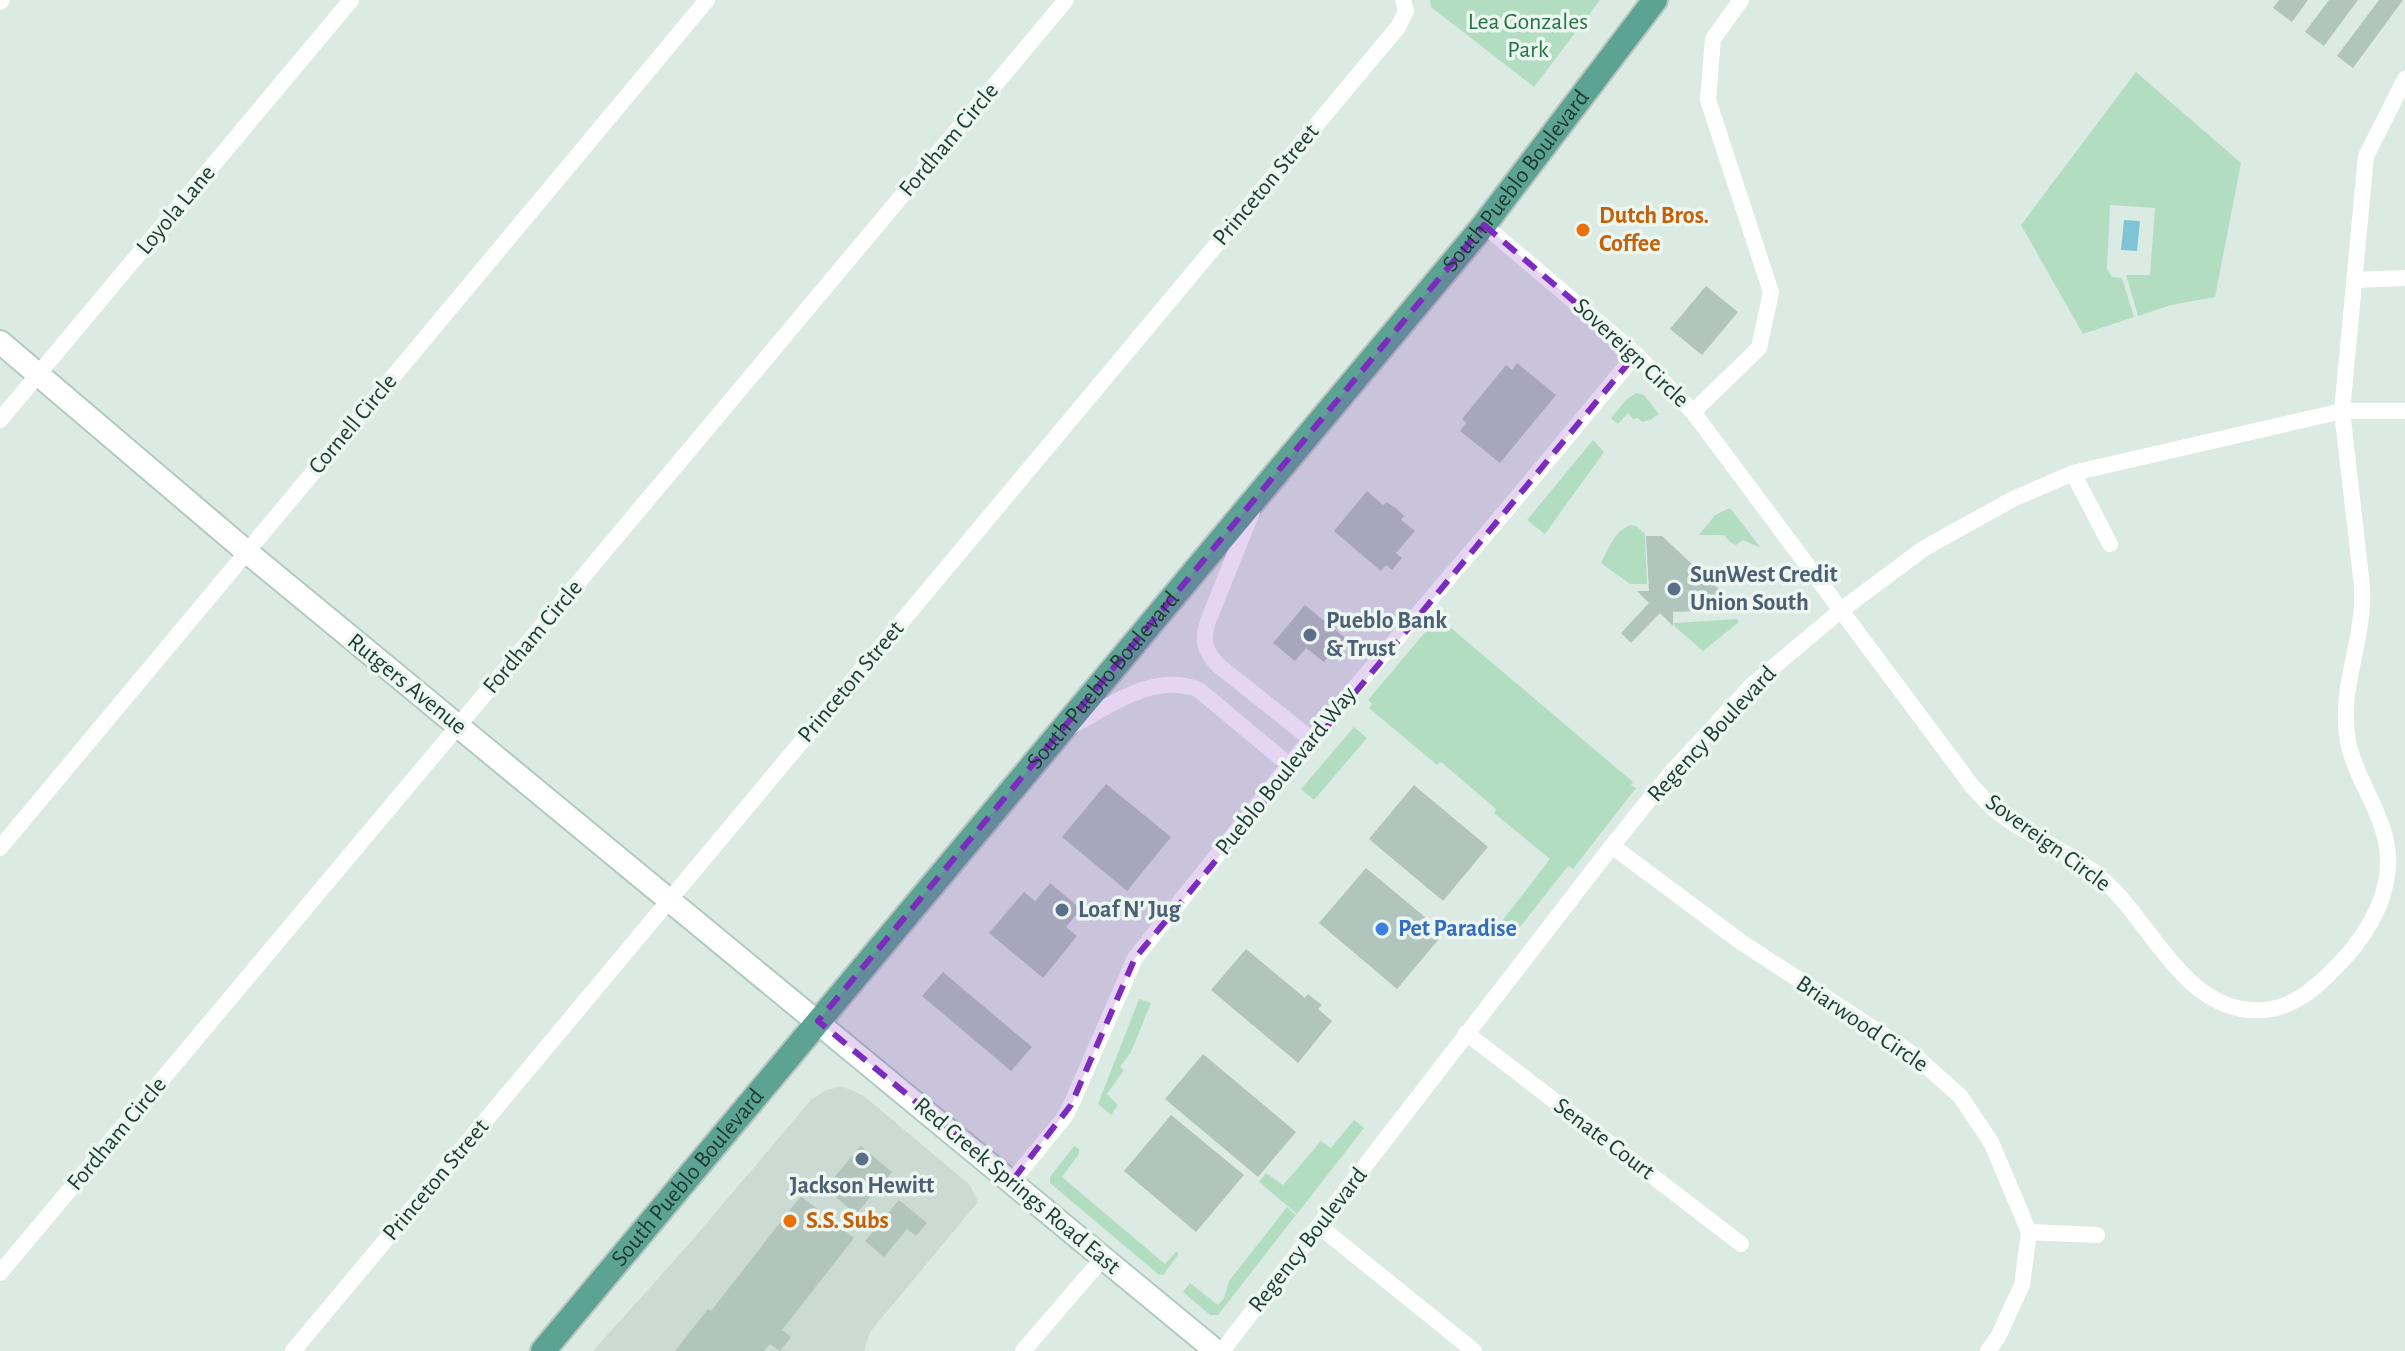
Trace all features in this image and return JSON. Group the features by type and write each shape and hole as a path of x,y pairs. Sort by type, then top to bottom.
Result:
{"main road":[{"name":"South Pueblo Boulevard","path":"543,1351 1484,225 1655,0"}],"street":[{"name":"Loyola Lane","path":"0,420 351,0"},
{"name":"Cornell Circle","path":"0,848 707,0"},
{"name":"Fordham Circle","path":"0,1273 1066,0"},
{"path":"1693,412 1759,348 1771,292 1708,100 1713,39 1741,0"},
{"name":"Princeton Street","path":"293,1351 1398,27 1405,6"},
{"name":"Sovereign Circle","path":"1484,225 1636,354 1693,412 1840,611 1992,807 2014,824 2094,872 2115,890 2199,991 2225,1005 2253,1011 2288,1005 2305,996 2327,977 2363,938 2375,917 2388,868 2387,846 2380,819 2355,764 2346,725 2346,691 2362,615 2362,586 2342,411 2366,156 2405,79"},
{"path":"2355,280 2405,278"},
{"name":"Rutgers Avenue","path":"0,342 247,552 818,1021"},
{"name":"Pueblo Boulevard Way","path":"1012,1181 1064,1118 1135,958 1289,765 1636,354"},
{"name":"Regency Boulevard","path":"1219,1351 1677,766 1752,685 1840,611 1923,549 2013,499 2073,473 2342,411 2405,411"},
{"path":"2073,473 2110,544"},
{"path":"1260,491 1208,621 1203,637 1205,647 1219,666 1311,739"},
{"path":"1058,733 1135,693 1172,682 1199,690 1289,765"},
{"name":"Briarwood Circle","path":"1612,846 1741,942 1914,1055 1960,1096 1991,1142 2029,1232"},
{"name":"Red Creek Springs Road East","path":"818,1021 1219,1351"},
{"name":"Senate Court","path":"1466,1033 1741,1244"},
{"path":"1319,1226 1474,1351"},
{"path":"1988,1351 1998,1337 2022,1285 2029,1232 2097,1235"},
{"path":"1023,1351 1103,1258"}],"highlighted area":[{"path":"1484,225 1636,354 1135,958 1071,1105 1012,1181 818,1021"}],"shaded area":[{"path":"840,1087 864,1096 970,1185 978,1202 870,1332 864,1351 593,1351 811,1100 826,1090"}],"green space":[{"name":"Lea Gonzales Park","path":"1430,0 1600,0 1534,87 1431,7"},
{"path":"2136,72 2241,163 2215,297 2171,305 2138,316 2126,275 2150,275 2155,208 2110,205 2107,269 2112,277 2122,278 2134,317 2083,334 2021,225"},
{"path":"1636,393 1644,395 1659,414 1642,422 1628,413 1618,424 1611,418"},
{"path":"1593,440 1604,452 1545,534 1527,520"},
{"path":"1730,508 1761,548 1743,540 1736,545 1724,535 1699,535 1715,515"},
{"path":"1631,525 1645,534 1647,584 1630,584 1601,563 1616,536"},
{"path":"1438,617 1633,782 1631,785 1636,788 1573,869 1568,866 1513,936 1499,925 1550,859 1494,813 1496,809 1441,762 1437,765 1369,708 1372,704 1368,700"},
{"path":"1737,619 1739,622 1703,651 1674,626 1674,623"},
{"path":"1354,727 1367,738 1314,800 1301,789"},
{"path":"1139,999 1151,1003 1131,1052 1120,1067 1124,1070 1107,1094 1118,1105 1111,1115 1098,1104"},
{"path":"1354,1120 1364,1128 1297,1214 1259,1182 1266,1173 1283,1185 1321,1141 1331,1148"},
{"path":"1074,1146 1079,1149 1079,1154 1062,1177 1165,1264 1178,1252 1163,1275 1050,1183 1050,1177"},
{"path":"1287,1207 1296,1215 1218,1315 1210,1315 1183,1292 1190,1283 1218,1305 1224,1298 1229,1281"}],"water":[{"path":"2124,220 2140,221 2137,251 2121,250"}],"building":[{"path":"2279,0 2308,0 2292,22 2273,8"},
{"path":"2329,0 2358,0 2324,46 2305,32"},
{"path":"2379,0 2403,0 2353,68 2337,56"},
{"path":"1706,286 1738,312 1702,355 1670,329"},
{"path":"1517,363 1556,395 1500,463 1460,431 1466,423 1462,419 1506,365 1512,370"},
{"path":"1367,491 1383,505 1386,502 1396,508 1404,516 1401,520 1415,531 1396,553 1402,558 1392,570 1386,565 1381,571 1334,531"},
{"path":"1646,536 1662,536 1725,595 1726,610 1673,612 1673,626 1660,613 1631,643 1621,633 1649,603 1637,591 1649,591"},
{"path":"1305,605 1345,638 1324,662 1306,648 1295,661 1273,643"},
{"path":"1106,784 1171,837 1127,891 1062,837"},
{"path":"1414,785 1488,847 1443,901 1369,839"},
{"path":"1366,868 1444,933 1397,989 1319,923"},
{"path":"1050,883 1081,909 1066,927 1077,936 1043,978 989,933 1024,892 1035,901"},
{"path":"1246,949 1305,998 1308,994 1322,1005 1318,1009 1332,1021 1298,1063 1211,990"},
{"path":"943,972 1032,1047 1011,1071 922,996"},
{"path":"1203,1054 1296,1132 1258,1177 1165,1099"},
{"path":"1171,1115 1244,1175 1196,1232 1124,1171"},
{"path":"861,1146 892,1172 856,1214 825,1188"},
{"path":"801,1196 854,1238 782,1330 791,1337 780,1351 770,1344 764,1351 675,1351 708,1309 711,1311"},
{"path":"899,1200 927,1223 916,1236 907,1229 884,1257 865,1241"}],"place":[{"name":"Dutch Bros. Coffee","path":"1583,230"},
{"name":"SunWest Credit Union South","path":"1674,589"},
{"name":"Pueblo Bank & Trust","path":"1310,635"},
{"name":"Loaf N' Jug","path":"1062,910"},
{"name":"Pet Paradise","path":"1382,929"},
{"name":"Jackson Hewitt","path":"862,1159"},
{"name":"S.S. Subs","path":"790,1221"}]}
